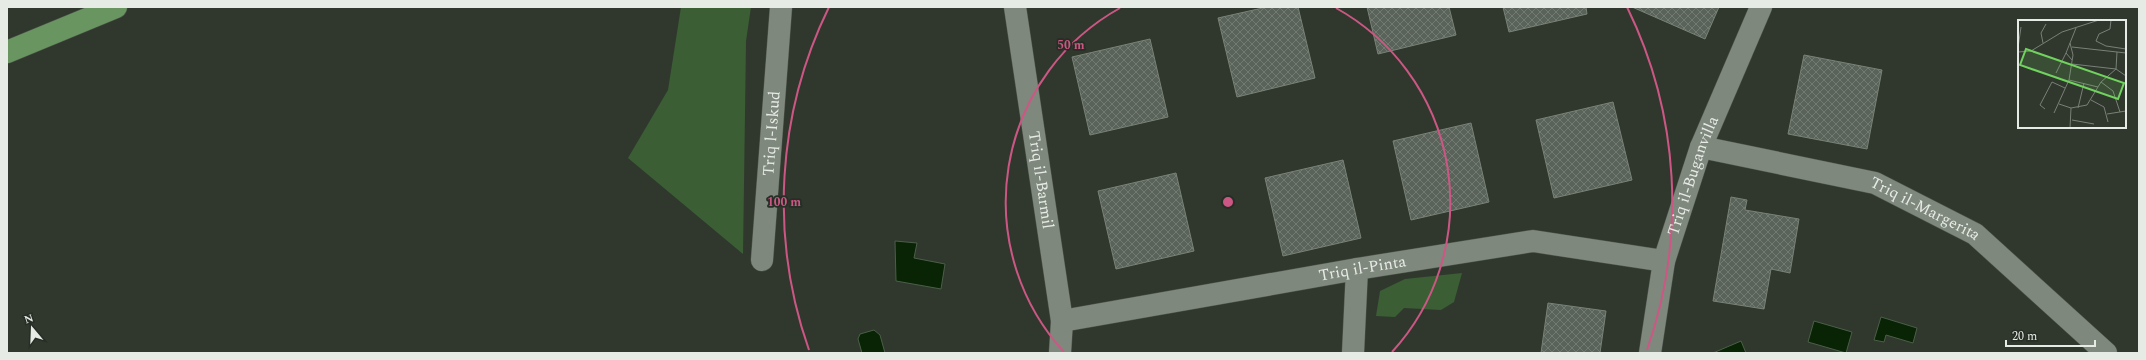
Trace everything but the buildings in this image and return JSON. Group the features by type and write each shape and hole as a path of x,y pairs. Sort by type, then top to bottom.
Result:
{"main road":[{"path":"7,52 116,7"}],"street":[{"name":"Triq l-Iskud","path":"762,260 781,7"},
{"name":"Triq il-Barmil","path":"1016,7 1062,321 1060,353"},
{"name":"Triq il-Buganvilla","path":"1650,353 1664,261 1701,147 1761,7"},
{"name":"Triq il-Margerita","path":"1701,147 1875,183 1968,230 1975,234 2106,353"},
{"name":"Triq il-Pinta","path":"1062,321 1357,269 1533,241 1664,261"},
{"path":"1353,353 1357,269"}],"shaded area":[{"path":"681,7 751,7 746,41 743,254 628,158 668,90"},
{"path":"895,241 917,243 914,258 945,264 941,289 896,281"},
{"path":"1462,273 1454,302 1441,310 1404,308 1395,317 1376,316 1380,291 1405,279"},
{"path":"1881,317 1917,328 1913,343 1886,335 1884,342 1874,340"},
{"path":"1814,321 1852,332 1846,353 1808,342"},
{"path":"874,330 880,335 885,353 862,353 858,339 860,334"},
{"path":"1741,341 1746,353 1713,353"}]}
